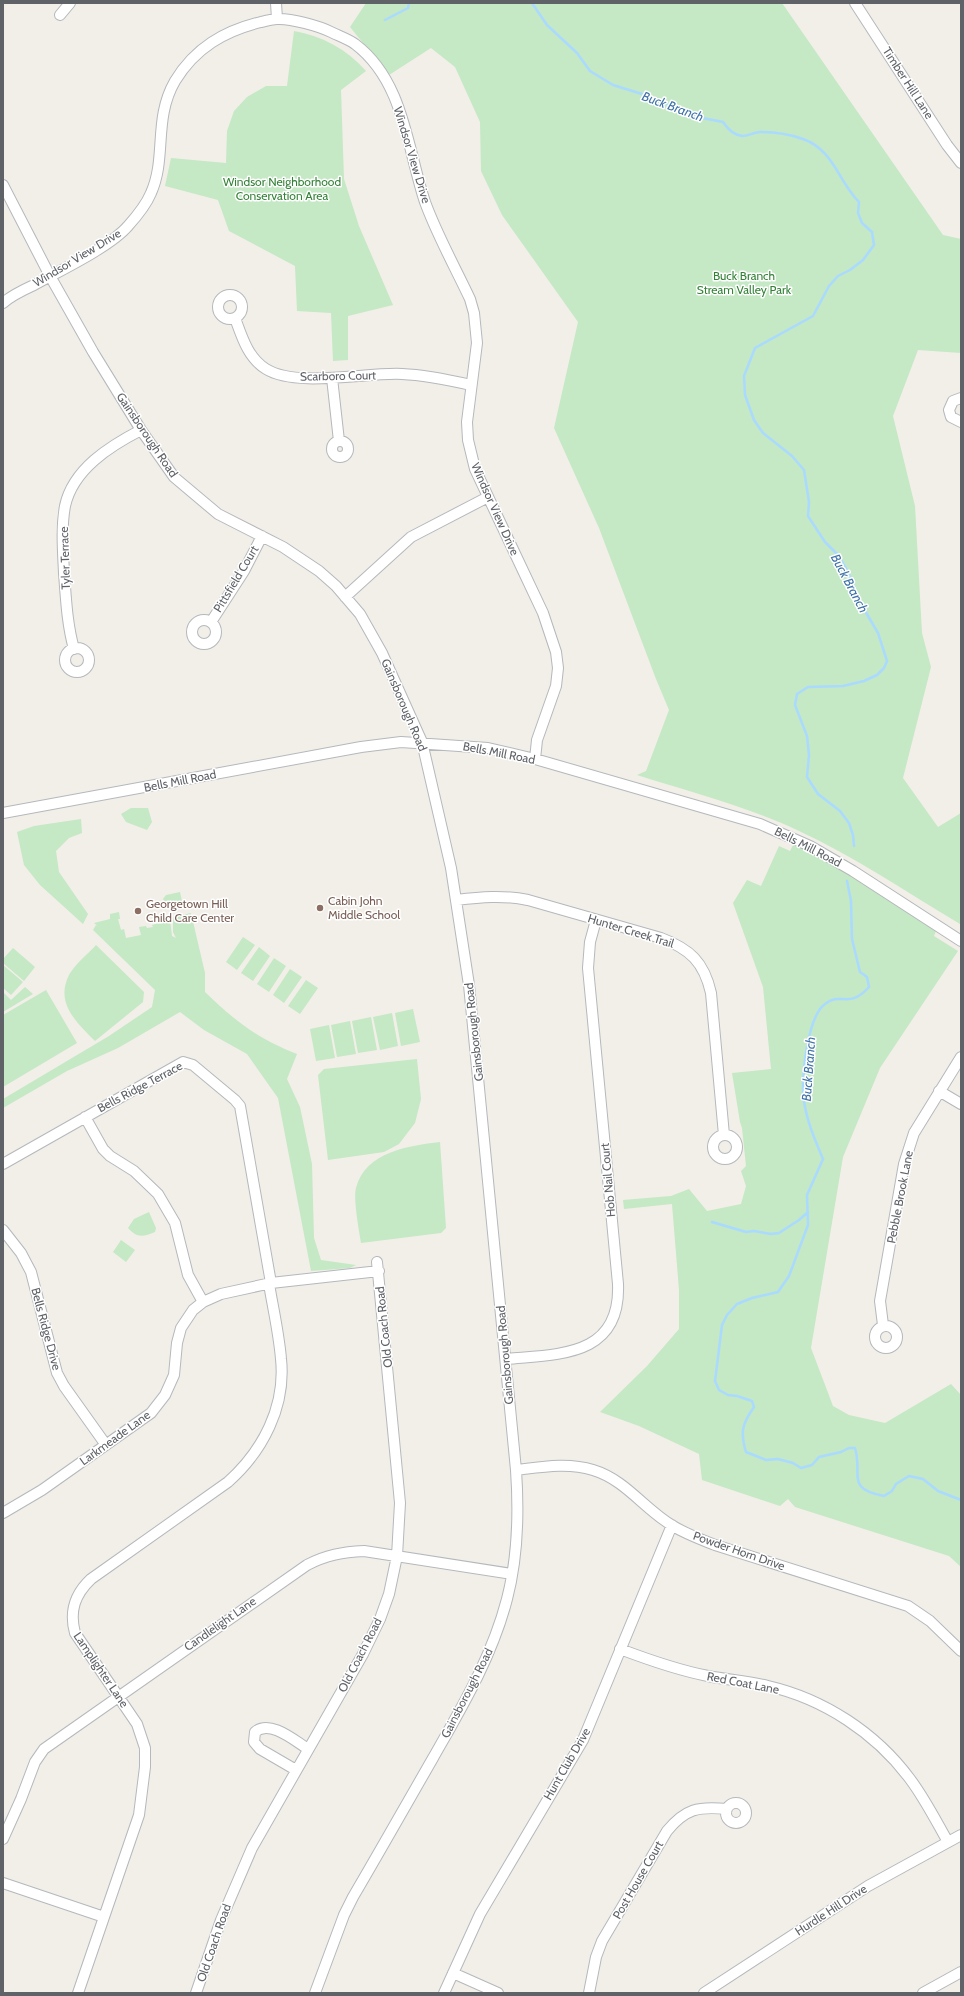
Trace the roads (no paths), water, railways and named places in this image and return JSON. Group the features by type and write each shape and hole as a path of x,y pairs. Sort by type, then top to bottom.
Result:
{"street":[{"path":"60,15 70,3"},
{"path":"276,3 276,19"},
{"name":"Timber Hill Lane","path":"855,3 947,145 961,163"},
{"name":"Windsor View Drive","path":"3,303 105,244 127,228 143,208 151,193 158,172 161,121 164,106 175,82 190,61 207,44 221,35 246,26 276,19 320,26 354,43 373,60 388,82 400,111 410,153 426,203 470,300 474,313 477,343 467,422 468,440 475,469 543,613 556,652 558,668 556,686 537,740 535,759"},
{"name":"Gainsborough Road","path":"3,185 50,276 93,352 141,430 174,477 218,514 283,547 319,572 346,597 360,614 382,653 422,742 442,826 456,900 473,1019 516,1470 518,1512 512,1574 501,1621 482,1668 463,1705 344,1915 315,1993"},
{"name":"Scarboro Court","path":"235,318 245,347 266,369 287,377 332,378 401,374 439,378 471,385"},
{"path":"332,378 339,441"},
{"path":"961,398 953,401 949,410 951,417 961,422"},
{"name":"Tyler Terrace","path":"74,649 68,627 62,541 65,505 75,483 93,461 116,443 141,430"},
{"path":"346,597 411,537 488,497"},
{"name":"Pittsfield Court","path":"211,622 244,571 262,536"},
{"name":"Bells Mill Road","path":"4,810 361,747 401,742 422,742 488,748 535,759 742,818 796,839 853,871 961,941"},
{"name":"Hunter Creek Trail","path":"456,900 509,896 528,900 678,944 690,953 704,970 711,993 724,1135"},
{"name":"Hob Nail Court","path":"506,1358 569,1352 586,1347 604,1333 614,1318 618,1307 618,1284 588,968 590,942 596,920"},
{"name":"Pebble Brook Lane","path":"883,1325 880,1301 904,1164 914,1133 961,1057"},
{"name":"Bells Ridge Terrace","path":"3,1164 183,1062 193,1065 235,1100 241,1110 270,1283"},
{"path":"940,1091 961,1104"},
{"path":"85,1117 103,1149 110,1156 134,1171 158,1194 175,1223 188,1275 203,1302"},
{"name":"Bells Ridge Drive","path":"3,1230 20,1253 30,1272 57,1373 64,1386 106,1445"},
{"name":"Larkmeade Lane","path":"3,1513 42,1490 142,1421 159,1404 174,1375 176,1343 181,1328 193,1310 203,1302 221,1294 270,1283 378,1266"},
{"name":"Old Coach Road","path":"196,1993 221,1920 241,1871 264,1824 369,1643 389,1594 397,1556 400,1522 399,1482 378,1266"},
{"name":"Lamplighter Lane","path":"78,1993 139,1815 145,1767 145,1748 140,1732 118,1695 75,1633 72,1618 74,1602 84,1586 92,1579 228,1482 247,1464 263,1440 275,1414 281,1386 282,1373 270,1283"},
{"name":"Powder Horn Drive","path":"516,1470 566,1466 592,1469 623,1484 672,1525 714,1545 908,1606 930,1621 961,1651"},
{"name":"Hunt Club Drive","path":"444,1993 480,1914 583,1740 672,1525"},
{"name":"Candlelight Lane","path":"3,1839 39,1755 44,1749 118,1695 307,1564 322,1557 343,1552 364,1551 512,1574"},
{"name":"Red Coat Lane","path":"620,1650 687,1672 760,1684 791,1693 807,1699 847,1720 874,1741 902,1769 923,1800 948,1842"},
{"path":"296,1770 260,1750 254,1742 255,1732 263,1727 272,1728 308,1749"},
{"name":"Post House Court","path":"589,1993 596,1957 602,1941 667,1831 678,1817 693,1810 710,1807 726,1809"},
{"name":"Hurdle Hill Drive","path":"704,1993 868,1886 961,1835"},
{"path":"3,1883 104,1917"},
{"path":"922,1993 961,1972"},
{"path":"454,1973 498,1993"}],"waterway":[{"path":"385,20 408,8 409,3"},
{"name":"Buck Branch","path":"532,3 547,25 577,53 590,71 613,85 655,98 692,116 723,122 731,131 742,136 760,132 777,133 798,137 813,144 829,158 852,194 859,202 858,213 862,223 872,232 874,245 863,260 850,270 838,276 829,286 813,316 755,348 744,376 745,395 754,420 763,433 792,456 804,470 809,502 808,516 825,542 838,555 848,572 861,604 878,633 887,661 884,668 877,675 864,681 843,686 808,687 797,694 795,705 807,736 809,755 807,777 818,794 840,811 849,823 853,835 854,846"},
{"name":"Buck Branch","path":"847,881 851,901 852,939 860,972 867,977 869,987 856,998 836,999 825,1004 819,1011 810,1035 803,1078 804,1101 809,1124 823,1159 807,1195 808,1225 789,1276 778,1292 752,1298 737,1304 727,1315 722,1325 715,1381 719,1390 728,1395 737,1396 752,1401 754,1407 743,1428 743,1439 746,1452 766,1460 778,1459 793,1463 801,1468 812,1465 819,1457 841,1452 849,1448 855,1448 858,1480 864,1489 872,1493 884,1496 892,1491 896,1484 909,1476 923,1479 938,1491 961,1500"},
{"path":"712,1222 746,1232 754,1231 771,1234 779,1233 799,1220 808,1212"}],"place":[{"name":"Cabin John Middle School","path":"320,908"},
{"name":"Georgetown Hill Child Care Center","path":"138,911"}],"park label":[{"name":"Windsor Neighborhood Conservation Area","path":"282,189"},
{"name":"Buck Branch Stream Valley Park","path":"744,283"}]}
